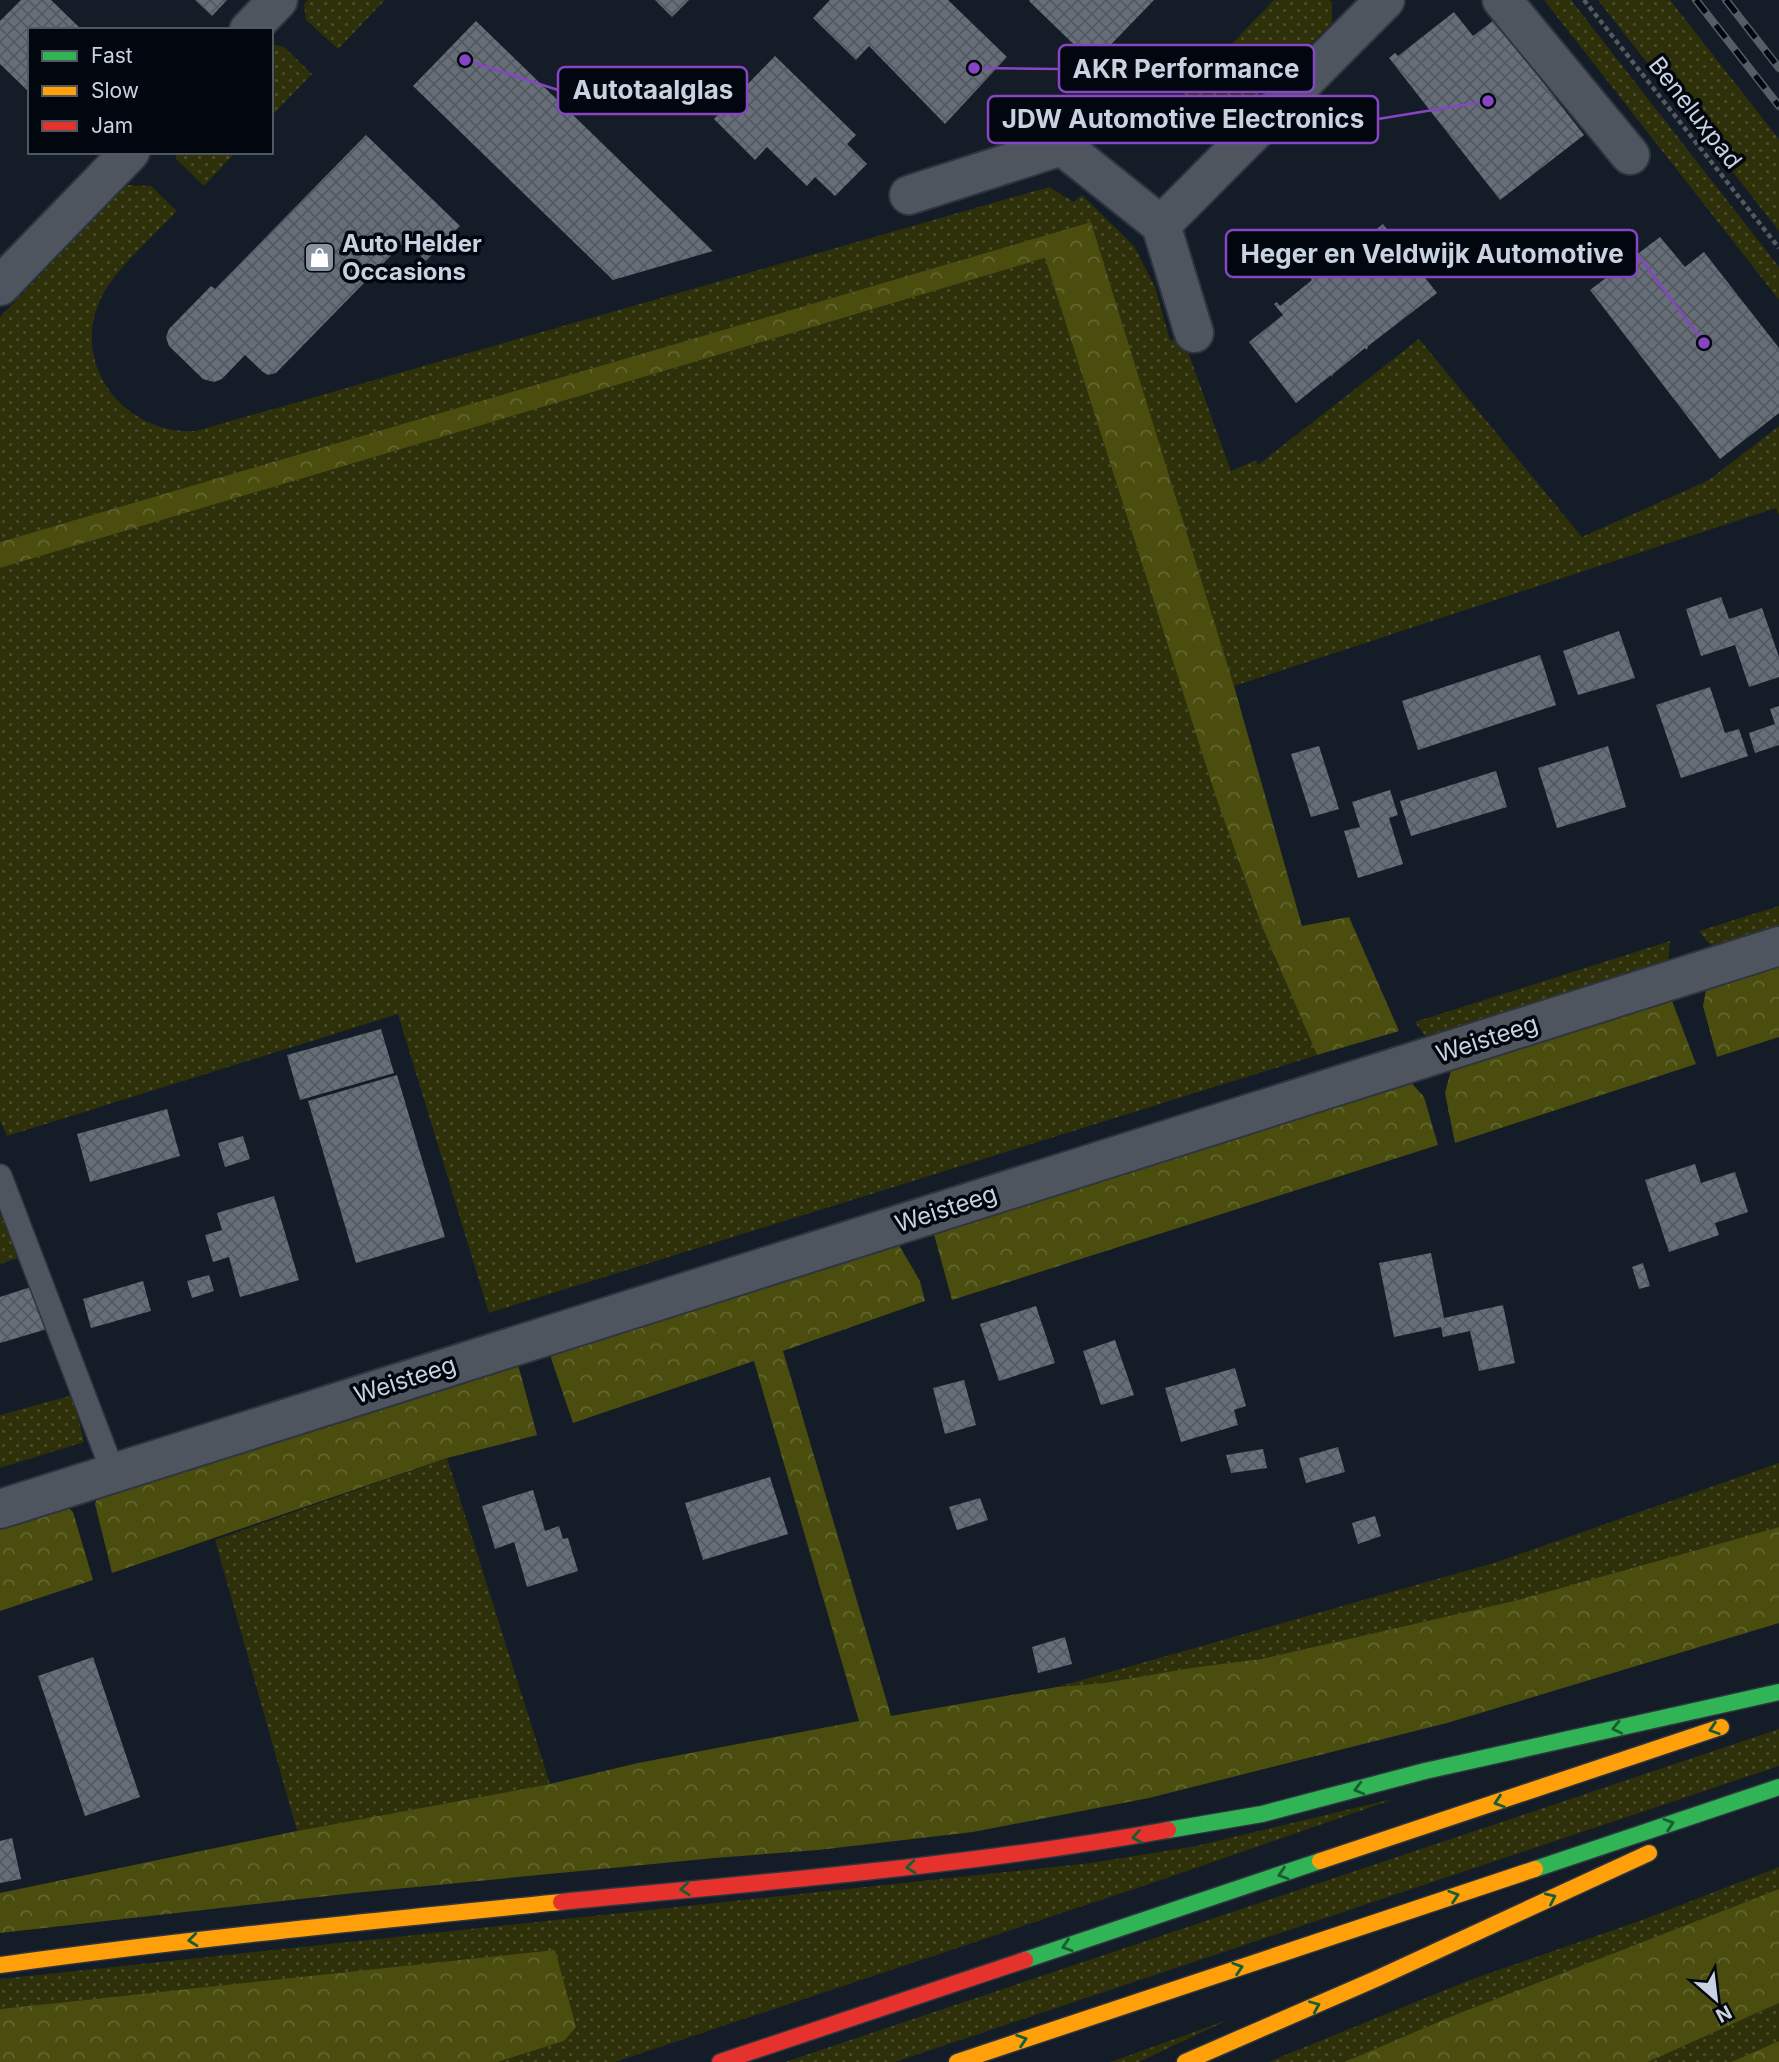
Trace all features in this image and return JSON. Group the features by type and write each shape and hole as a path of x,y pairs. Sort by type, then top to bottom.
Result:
{"highway":[{"path":"0,1965 292,1929 955,1863 1068,1849 1262,1814 1425,1771 1779,1692"},
{"path":"720,2062 1739,1721"},
{"path":"957,2062 1779,1787"},
{"path":"1691,1834 1779,1793"},
{"path":"1185,2062 1378,1978 1666,1845"}],"street":[{"path":"251,28 278,0"},
{"path":"1161,225 1385,0"},
{"path":"1502,0 1630,155"},
{"path":"909,195 1062,146 1161,225 1194,332"},
{"path":"0,286 129,154"},
{"name":"Weisteeg","path":"0,1509 1779,946"}],"lane":[{"path":"0,1176 113,1472"}],"path":[{"name":"Beneluxpad","path":"1584,0 1779,248"}],"green space":[{"path":"308,0 385,0 338,49 306,20 304,4"},
{"path":"1274,0 1329,0 1332,2 1332,23 1213,139 1195,142 1183,140 1160,119"},
{"path":"1544,0 1571,0 1779,267 1779,300"},
{"path":"1598,0 1670,0 1779,139 1779,231"},
{"path":"273,44 284,47 312,74 273,114"},
{"path":"176,154 234,154 204,186 176,159"},
{"path":"127,185 151,186 177,211 127,263 102,296 93,321 92,346 98,369 109,390 126,408 146,421 170,429 196,431 1049,187 1074,202 1082,195 1134,246 1155,287 1170,340 1183,338 1231,471 1256,460 1258,465 1419,339 1582,537 1709,480 1779,426 1779,515 1776,508 1234,686 1091,222 0,542 0,317"},
{"path":"1091,222 1234,686 1302,926 1349,917 1399,1031 1317,1055 1261,924 1216,797 1045,258 0,568 0,542"},
{"path":"1045,258 1216,797 1261,924 1317,1055 489,1313 398,1014 7,1136 0,1120 0,568"},
{"path":"1779,906 1779,936 1723,952 1707,942 1699,931"},
{"path":"1670,941 1667,969 1430,1042 1415,1022"},
{"path":"1779,958 1779,1037 1717,1057 1703,1006 1708,980"},
{"path":"1669,993 1696,1064 1455,1143 1445,1093 1453,1063"},
{"path":"1408,1079 1424,1097 1438,1145 952,1300 932,1227"},
{"path":"0,1213 18,1258 0,1264"},
{"path":"896,1240 920,1281 925,1301 783,1351 891,1716 1057,1687 1104,1683 1261,1659 1514,1601 1779,1527 1779,1623 1447,1723 1149,1798 973,1832 818,1850 354,1893 0,1933 0,1893 297,1831 550,1784 638,1763 859,1721 754,1361 573,1423 551,1358 554,1348"},
{"path":"516,1357 537,1435 447,1458 112,1573 95,1504 101,1487"},
{"path":"73,1395 84,1442 0,1468 0,1415"},
{"path":"447,1458 550,1784 297,1831 215,1540"},
{"path":"1779,1463 1779,1527 1514,1601 1261,1659 1104,1683 1057,1687 1497,1562"},
{"path":"60,1500 73,1512 93,1580 0,1611 0,1519"},
{"path":"1779,1729 1779,1766 895,2062 785,2062"},
{"path":"1397,1798 1170,1877 615,2062 498,2062 564,2041 554,1951 0,2009 0,1979 1091,1863 1196,1846"},
{"path":"1779,1867 1779,1889 1457,2014 1344,2062 1268,2062 1470,1980 1642,1920"},
{"path":"1779,1889 1779,2003 1648,2062 1344,2062 1457,2014"},
{"path":"555,1950 576,2027 564,2041 498,2062 0,2062 0,2009"},
{"path":"1779,2003 1779,2041 1731,2062 1648,2062"},
{"path":"1230,2019 1139,2062 1110,2062 1119,2059"},
{"path":"1779,2041 1779,2062 1731,2062"}],"building":[{"path":"21,0 51,0 80,28 28,28 28,91 0,64 0,21"},
{"path":"195,0 227,0 212,16"},
{"path":"655,0 689,0 672,17"},
{"path":"830,0 948,0 1007,57 945,124 869,46 856,60 813,18"},
{"path":"1030,0 1154,0 1093,63"},
{"path":"1454,12 1473,36 1494,20 1584,135 1500,200 1389,58 1395,53 1398,56"},
{"path":"476,21 713,251 613,280 413,86"},
{"path":"775,56 856,135 847,144 867,164 835,196 815,177 807,186 767,147 755,160 714,119"},
{"path":"366,135 460,226 426,261 405,241 276,373 268,375 245,355 222,379 214,382 203,379 169,346 166,337 169,329 211,286 215,289"},
{"path":"1383,224 1437,293 1296,403 1249,342 1283,315 1274,304 1277,302 1280,306 1312,280 1312,275 1315,278"},
{"path":"1660,237 1685,267 1704,252 1779,348 1779,413 1720,459 1590,290"},
{"path":"1721,597 1729,619 1762,608 1779,657 1779,677 1749,687 1735,645 1701,656 1686,609"},
{"path":"1619,631 1635,678 1578,695 1563,651"},
{"path":"1540,655 1556,705 1418,750 1402,701"},
{"path":"1710,687 1725,733 1739,729 1748,756 1681,778 1656,705"},
{"path":"1779,706 1779,745 1755,753 1749,733 1775,724 1770,709"},
{"path":"1319,746 1339,809 1311,817 1291,754"},
{"path":"1608,746 1626,807 1557,828 1538,768"},
{"path":"1496,771 1507,807 1411,836 1400,801"},
{"path":"1390,790 1398,815 1389,818 1403,864 1358,878 1344,831 1360,827 1352,802"},
{"path":"381,1029 394,1073 300,1100 287,1055"},
{"path":"397,1075 445,1237 356,1263 308,1101"},
{"path":"167,1109 180,1156 90,1182 77,1134"},
{"path":"243,1136 250,1159 225,1167 218,1143"},
{"path":"1695,1164 1701,1183 1735,1172 1748,1212 1715,1223 1719,1235 1669,1252 1645,1180"},
{"path":"274,1196 299,1280 240,1297 229,1257 213,1262 205,1235 222,1230 217,1213"},
{"path":"1431,1253 1444,1318 1503,1305 1515,1363 1479,1371 1470,1331 1443,1337 1441,1327 1394,1337 1379,1263"},
{"path":"1643,1263 1650,1286 1639,1289 1632,1267"},
{"path":"209,1275 214,1291 192,1298 187,1281"},
{"path":"143,1281 151,1311 91,1328 83,1299"},
{"path":"34,1286 47,1329 0,1343 0,1297"},
{"path":"1036,1306 1055,1363 999,1381 980,1324"},
{"path":"1115,1340 1134,1395 1101,1405 1083,1351"},
{"path":"1235,1368 1246,1406 1234,1410 1238,1425 1181,1442 1165,1388"},
{"path":"964,1380 976,1425 945,1434 933,1388"},
{"path":"1338,1447 1345,1472 1306,1483 1299,1458"},
{"path":"1263,1449 1267,1468 1231,1473 1226,1455"},
{"path":"770,1477 788,1534 703,1560 685,1503"},
{"path":"533,1490 545,1531 559,1526 563,1539 568,1538 578,1571 527,1587 514,1542 495,1549 482,1506"},
{"path":"980,1498 988,1520 957,1530 949,1507"},
{"path":"1375,1516 1381,1536 1358,1544 1352,1523"},
{"path":"1065,1637 1072,1664 1038,1673 1032,1647"},
{"path":"93,1657 140,1797 85,1816 38,1676"},
{"path":"12,1838 21,1879 0,1883 0,1841"}],"railway":[{"path":"1696,0 1779,106"},
{"path":"1726,0 1779,68"}],"traffic: fast":[{"path":"1168,1830 1262,1814 1425,1771 1779,1692"},
{"path":"1535,1869 1779,1787"},
{"path":"1025,1960 1320,1861"}],"traffic: slow":[{"path":"1320,1861 1721,1727"},
{"path":"1185,2062 1378,1978 1649,1853"},
{"path":"957,2062 1535,1869"},
{"path":"0,1965 350,1923 561,1902"}],"traffic: jam":[{"path":"561,1902 1017,1854 1168,1830"},
{"path":"720,2062 1025,1960"}],"place":[{"name":"Autotaalglas","path":"465,60"},
{"name":"AKR Performance","path":"974,68"},
{"name":"JDW Automotive Electronics","path":"1488,101"},
{"name":"Auto Helder Occasions","path":"319,258"},
{"name":"Heger en Veldwijk Automotive","path":"1704,343"}]}
